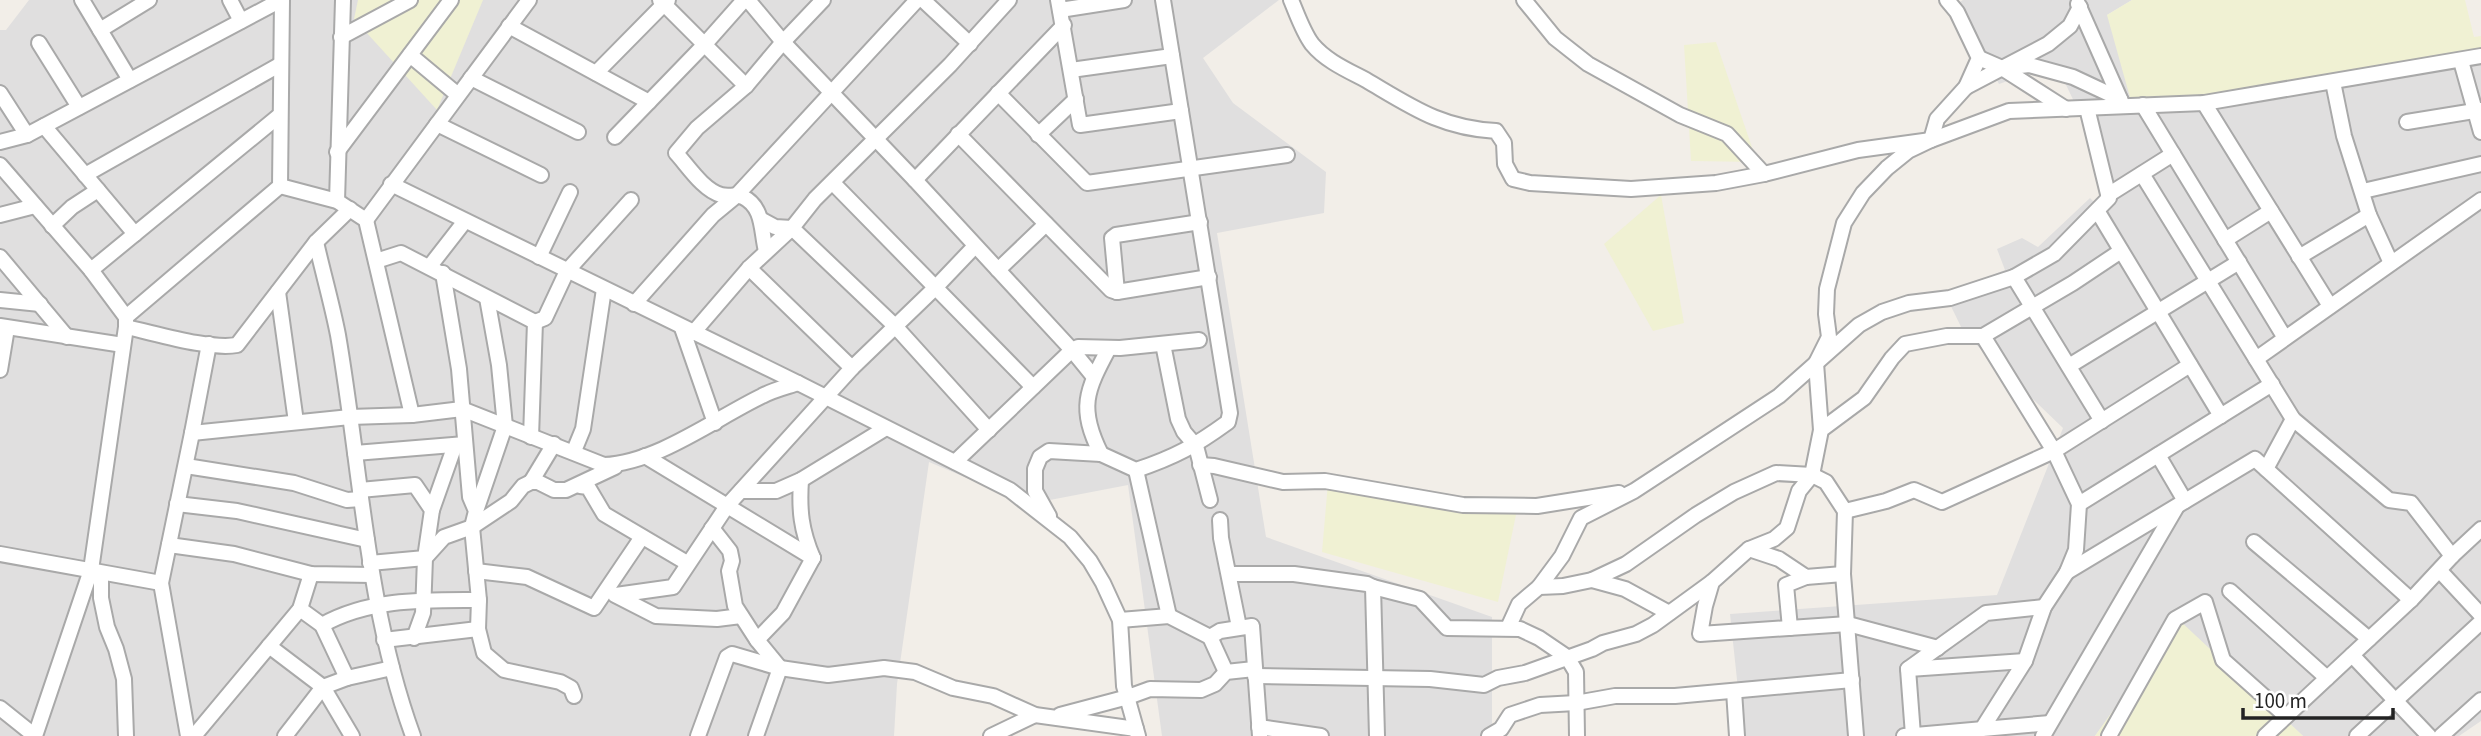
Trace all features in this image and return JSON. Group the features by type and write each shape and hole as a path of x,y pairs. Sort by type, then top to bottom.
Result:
{"street":[{"path":"82,0 130,80"},
{"path":"123,15 129,0"},
{"path":"100,30 149,0"},
{"path":"230,0 241,22"},
{"path":"0,142 27,135 281,0 280,186 126,322 96,571 35,736 0,708"},
{"path":"0,164 91,270 126,322 209,344 228,347 237,345 343,205 337,152 343,0"},
{"path":"341,37 410,0"},
{"path":"337,152 451,0"},
{"path":"615,137 746,0 783,43 915,180 1072,350 1094,377"},
{"path":"823,0 746,86 697,128 676,153 707,186 720,195 736,195 750,203 762,220 775,227 792,228 895,326 989,430"},
{"path":"634,304 713,215 736,195 917,0"},
{"path":"923,0 970,44"},
{"path":"688,330 748,268 792,228 874,138 970,44 1009,0"},
{"path":"1125,0 1059,5 1080,125 1181,111"},
{"path":"1053,523 1035,491 1035,469 1040,457 1049,451 1101,454 1136,470 1196,446 1228,422 1230,413 1163,0"},
{"path":"1291,0 1310,43 1324,57 1415,110 1455,125 1496,131 1504,143 1505,164 1513,179 1530,183 1631,189 1716,183 1858,150 1931,140"},
{"path":"1524,0 1555,38 1588,64 1680,115 1727,134 1764,174"},
{"path":"1947,0 1957,12 1979,58 2002,68 2066,109"},
{"path":"366,220 525,1"},
{"path":"596,74 664,1 746,86"},
{"path":"1966,87 2048,44 2070,26 2078,4"},
{"path":"2078,4 2121,102"},
{"path":"915,180 1064,25"},
{"path":"509,26 649,102"},
{"path":"39,43 79,107"},
{"path":"410,55 458,95"},
{"path":"1071,70 1172,56"},
{"path":"1052,717 1150,689 1200,690 1215,684 1226,672 1374,680 1430,680 1484,685 1498,678 1525,673 1603,643 1636,634 1653,625 1712,582 1749,549 1774,539 1787,528 1799,491 1812,475 1821,430 1816,363 1829,337 1827,289 1843,223 1863,193 1908,151 2009,111 2087,108 2121,102 2143,105 2204,103 2481,56"},
{"path":"1931,140 1937,119 1966,87 1979,58"},
{"path":"2461,61 2478,111 2481,132"},
{"path":"85,176 281,64"},
{"path":"2002,68 2029,65 2073,77 2121,102"},
{"path":"471,78 578,132"},
{"path":"2333,82 2344,136 2369,215 2391,263"},
{"path":"0,93 27,135"},
{"path":"998,93 1087,183 1287,155"},
{"path":"1038,135 1076,99"},
{"path":"2204,103 2330,306"},
{"path":"2143,105 2285,338"},
{"path":"1508,628 1519,604 1539,587 1562,556 1581,518 1634,491 1779,396 1859,326 1882,312 1909,303 1950,298 2014,277 2054,254 2109,198 2087,108"},
{"path":"2407,122 2478,111"},
{"path":"91,270 280,115"},
{"path":"437,124 541,174"},
{"path":"44,126 135,234"},
{"path":"958,134 1111,290 1117,292 1209,277"},
{"path":"2108,195 2172,154"},
{"path":"2363,191 2481,164"},
{"path":"2142,174 2293,419 2389,500 2410,503 2452,556"},
{"path":"833,183 1033,387"},
{"path":"391,184 1010,490 1070,537 1090,561 1120,620 1124,686 1137,732 1035,715 993,696 953,688 915,672 884,667 828,675 780,668 732,654 727,657 698,736"},
{"path":"280,186 343,205 366,220 412,415"},
{"path":"52,226 72,207 98,190"},
{"path":"539,257 570,192"},
{"path":"376,261 401,253 535,322 545,318 567,271 631,200"},
{"path":"2256,359 2481,200"},
{"path":"0,215 35,206"},
{"path":"2225,240 2271,211"},
{"path":"2098,212 2221,416"},
{"path":"2300,257 2369,215"},
{"path":"762,220 766,251"},
{"path":"465,221 436,270 458,369 462,409 460,445 470,497 476,510"},
{"path":"1117,292 1112,238 1116,234 1200,222"},
{"path":"998,270 1046,224"},
{"path":"316,242 338,333 376,604 413,736"},
{"path":"610,593 673,586 727,506 852,368 975,246"},
{"path":"1821,430 1864,398 1905,344 1947,336 1983,336 2121,251"},
{"path":"0,257 66,337"},
{"path":"1091,270 1114,258"},
{"path":"2069,366 2239,262"},
{"path":"748,268 852,368"},
{"path":"2014,277 2102,421"},
{"path":"574,451 583,429 604,289"},
{"path":"278,292 296,422"},
{"path":"487,298 499,365 505,426 472,527 479,600 478,629 484,653 504,670 560,682 571,688 574,696"},
{"path":"0,300 40,304"},
{"path":"531,437 535,322"},
{"path":"0,370 4,327 123,345"},
{"path":"688,330 715,423"},
{"path":"1982,729 2025,661 2044,607 2067,572 2076,551 2079,504 2054,451 1983,336"},
{"path":"955,463 1078,346 1109,348 1199,340"},
{"path":"191,736 161,583 209,344"},
{"path":"1163,344 1178,419 1184,432 1196,446 1210,500"},
{"path":"1101,454 1087,422 1086,404 1094,377 1109,348"},
{"path":"1844,511 1886,501 1913,490 1942,502 2054,451 2190,365"},
{"path":"169,545 234,554 311,574 371,569 425,558 444,537 472,527 511,501 523,486 531,482 538,482 554,490 580,486 620,464 645,456 715,423 764,395 798,383"},
{"path":"2079,504 2272,384"},
{"path":"192,433 462,409 604,465 620,464"},
{"path":"2266,469 2293,419"},
{"path":"741,491 776,491 801,480 886,428"},
{"path":"531,482 554,444"},
{"path":"355,453 460,445"},
{"path":"414,638 423,612 425,558 432,510 460,445"},
{"path":"2158,455 2181,503"},
{"path":"645,456 813,558"},
{"path":"2067,572 2255,459 2411,600"},
{"path":"1200,465 1283,482 1325,481 1463,505 1538,506 1634,491"},
{"path":"186,466 294,483 347,500 361,494 415,485 432,510"},
{"path":"1136,470 1169,616"},
{"path":"1539,587 1563,586 1592,580 1626,564 1696,515 1734,492 1776,473 1812,475 1826,482 1844,511 1843,574 1856,736"},
{"path":"801,480 799,507 802,533 813,558"},
{"path":"580,486 588,487 604,513 687,563"},
{"path":"1904,736 1982,729 2046,730 2181,503"},
{"path":"177,504 237,511 367,540"},
{"path":"1220,520 1239,627"},
{"path":"712,528 730,551 730,588 741,616 780,668"},
{"path":"2265,736 2411,600 2481,529"},
{"path":"476,571 527,577 594,608 610,593 642,537"},
{"path":"2254,542 2369,639"},
{"path":"1749,549 1779,559 1806,577"},
{"path":"0,554 161,583"},
{"path":"757,640 783,613 813,558"},
{"path":"96,571 107,627 124,679 126,736"},
{"path":"2440,571 2481,615"},
{"path":"191,736 300,609 311,574"},
{"path":"1229,574 1294,574 1367,584 1420,599 1447,628 1508,628 1530,633 1567,657 1576,672 1577,736"},
{"path":"1790,628 1786,585 1806,577 1843,574"},
{"path":"1592,580 1625,589 1670,613"},
{"path":"1712,582 1704,606 1700,634 1848,624 1938,648"},
{"path":"1373,587 1377,736"},
{"path":"2230,592 2327,678"},
{"path":"610,593 656,616 717,619 741,616"},
{"path":"322,625 340,615 376,604 423,600 479,600"},
{"path":"2109,736 2175,620 2205,602 2223,660 2286,716"},
{"path":"1908,669 1986,612 2044,607"},
{"path":"300,609 322,625 347,678"},
{"path":"1120,620 1169,616 1210,636 1226,672"},
{"path":"2357,736 2481,622"},
{"path":"1210,636 1220,631 1252,626 1259,731 1321,736"},
{"path":"384,640 478,629"},
{"path":"269,646 323,687 352,736"},
{"path":"2352,655 2429,736"},
{"path":"1908,669 2025,661"},
{"path":"285,736 323,687 347,678 392,668"},
{"path":"756,736 780,668"},
{"path":"1908,669 1913,735"},
{"path":"1498,734 1510,715 1540,705 1576,703 1615,696 1675,696 1852,680"},
{"path":"1734,691 1737,736"},
{"path":"2441,736 2481,701"},
{"path":"991,736 1035,715"}],"shaded area":[{"path":"29,0 1279,0 1203,58 1233,103 1326,172 1324,213 1217,233 1266,537 1492,617 1492,736 1162,736 1128,485 1029,504 929,462 897,684 894,736 0,736 0,30 6,30"},
{"path":"1963,0 2132,0 2107,15 2481,52 2481,721 2459,736 2303,736 2178,620 2095,736 1743,736 1730,614 1997,595 2063,428 1964,333 1945,294 2005,270 1997,249 2022,238 2038,247 2090,198 2095,203 2102,194 2101,182 2080,114 2056,64 1999,84 1958,3"}],"green space":[{"path":"358,0 483,0 437,110 354,19"},
{"path":"2132,0 2465,0 2474,37 2481,36 2481,52 2219,98 2131,101 2107,15"},
{"path":"1716,42 1757,162 1691,161 1684,45"},
{"path":"1661,195 1684,323 1653,331 1604,244"},
{"path":"1328,483 1518,505 1498,602 1322,552"},
{"path":"2178,619 2303,736 2095,736"}]}
